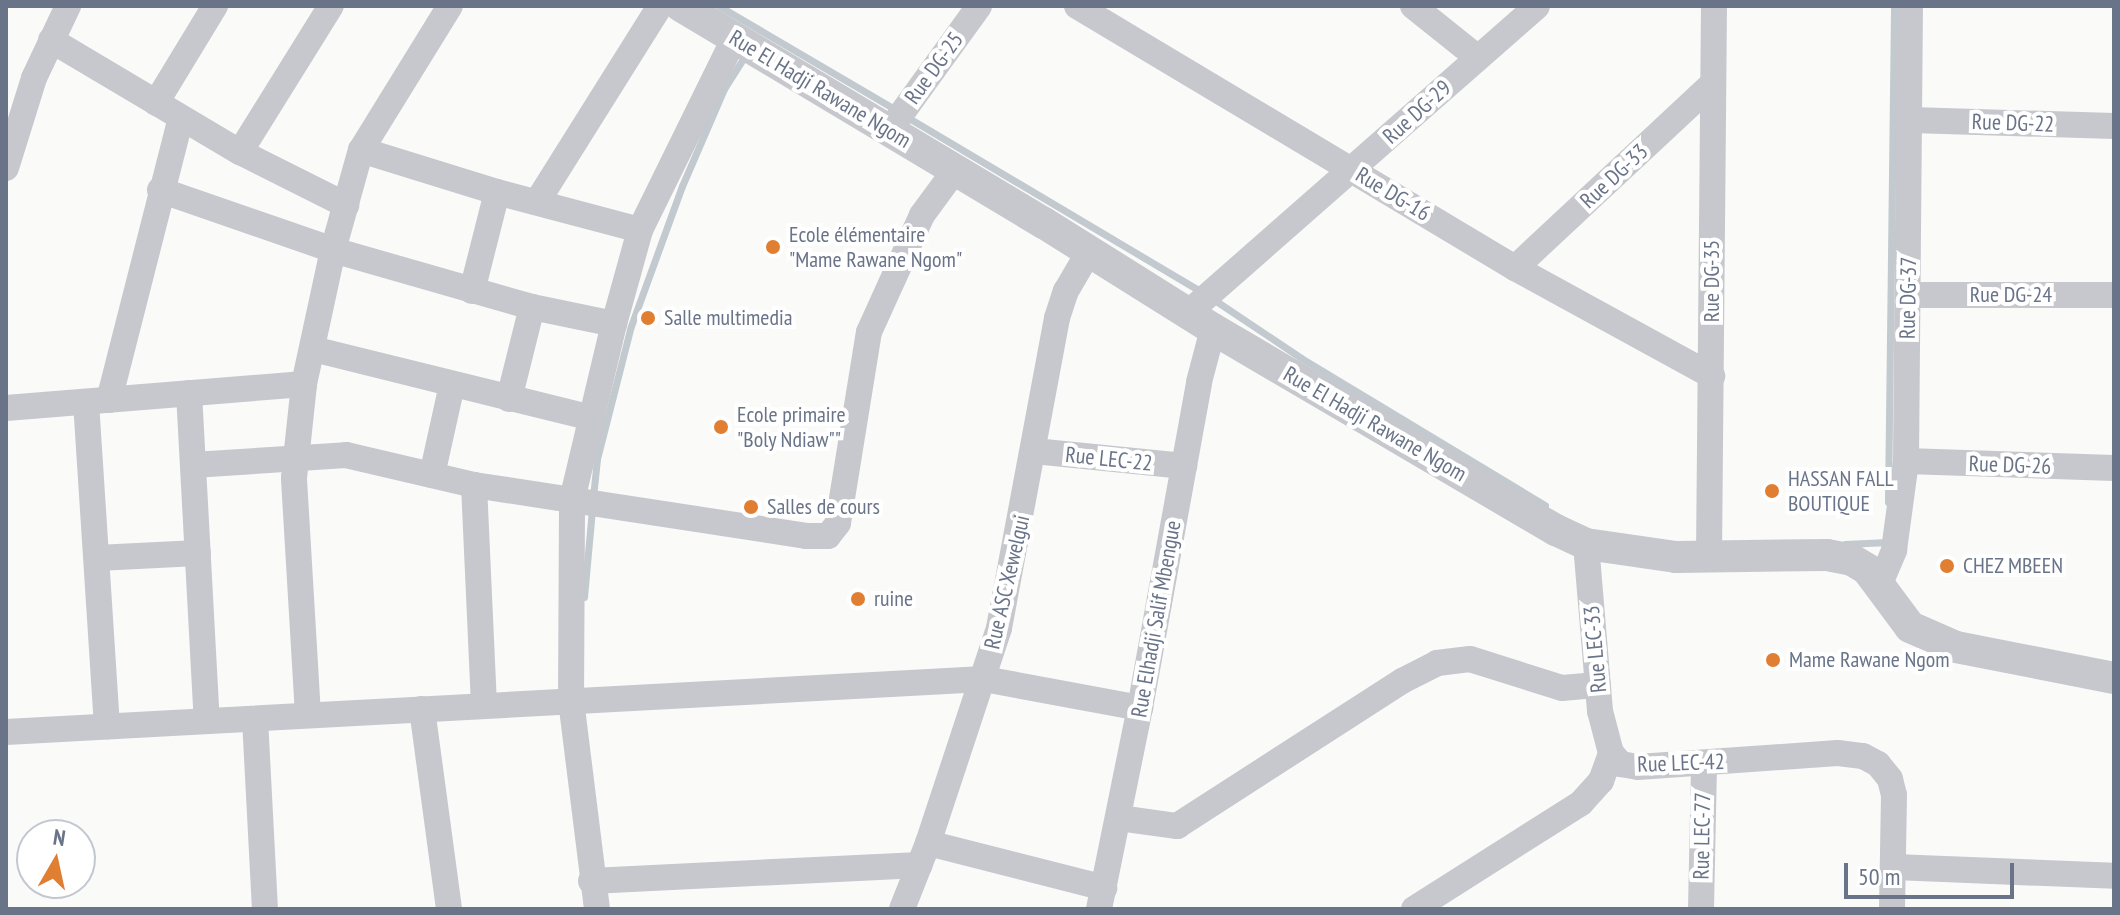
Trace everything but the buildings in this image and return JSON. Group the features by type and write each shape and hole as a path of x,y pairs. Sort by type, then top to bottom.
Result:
{"street":[{"path":"6,168 29,91 68,6"},
{"path":"156,103 215,6"},
{"path":"308,715 295,456 304,384 333,250 361,150 450,6"},
{"path":"537,202 660,6"},
{"name":"Rue El Hadji Rawane Ngom","path":"681,6 1090,250 1201,320 1586,544 1676,557 1827,555 1860,565 1910,627 1956,647 2114,678"},
{"name":"Rue DG-25","path":"889,131 979,6"},
{"name":"Rue DG-16","path":"1077,6 1515,268 1712,376"},
{"path":"1413,6 1478,58"},
{"name":"Rue DG-29","path":"1201,320 1352,170 1537,6"},
{"name":"Rue DG-35","path":"1709,556 1714,6"},
{"name":"Rue DG-37","path":"1879,586 1894,550 1906,461 1910,6"},
{"path":"240,152 329,7"},
{"path":"735,37 640,230 572,500 571,701 588,901 924,854 1102,899"},
{"path":"51,40 240,152 346,205"},
{"name":"Rue DG-33","path":"1515,268 1712,84"},
{"path":"107,726 97,558 97,401 181,118"},
{"name":"Rue DG-22","path":"1911,120 2114,126"},
{"path":"361,150 497,192 640,230"},
{"path":"193,465 346,455 474,485 806,536 828,536 838,523 860,368 869,332 922,215 955,170"},
{"path":"160,190 333,250 532,307 614,324"},
{"path":"472,291 497,192"},
{"name":"Rue ASC Xewelgui","path":"902,909 984,679 1010,586 1057,318 1066,291 1090,250"},
{"name":"Rue DG-24","path":"1908,295 2114,295"},
{"path":"509,399 532,307"},
{"name":"Rue Elhadji Salif Mbengue","path":"1102,899 1199,382 1201,320"},
{"path":"313,349 592,418"},
{"path":"6,408 304,384"},
{"path":"432,475 452,385"},
{"path":"189,393 207,721"},
{"name":"Rue LEC-22","path":"1034,451 1184,466"},
{"name":"Rue DG-26","path":"1906,461 2114,468"},
{"path":"474,485 484,706"},
{"name":"Rue LEC-33","path":"1586,544 1604,739 1611,753"},
{"path":"97,558 198,553"},
{"path":"1119,818 1177,826 1402,681 1437,663 1470,659 1562,688 1598,685"},
{"path":"6,732 984,679 1140,708"},
{"path":"422,709 449,909"},
{"path":"255,719 265,909"},
{"name":"Rue LEC-42","path":"1414,909 1581,803 1601,781 1611,753 1621,764 1638,767 1838,753 1863,756 1878,764 1890,779 1894,795 1894,867"},
{"name":"Rue LEC-77","path":"1701,909 1704,763"},
{"path":"1892,909 1894,867 2114,876"}],"waterway":[{"path":"719,6 896,110"},
{"path":"1888,502 1894,6"},
{"path":"593,497 597,459 631,326 682,186 724,89 746,54"},
{"path":"907,117 1202,292"},
{"path":"1213,299 1301,358 1545,505"},
{"path":"584,597 592,509"},
{"path":"1845,544 1888,542"}],"place":[{"name":"Ecole élémentaire \"Mame Rawane Ngom\"","path":"773,247"},
{"name":"Salle multimedia","path":"648,318"},
{"name":"Ecole primaire \"Boly Ndiaw\"\"","path":"721,427"},
{"name":"HASSAN FALL BOUTIQUE","path":"1772,491"},
{"name":"Salles de cours","path":"751,507"},
{"name":"CHEZ MBEEN","path":"1947,566"},
{"name":"ruine","path":"858,599"},
{"name":"Mame Rawane Ngom","path":"1773,660"}]}
